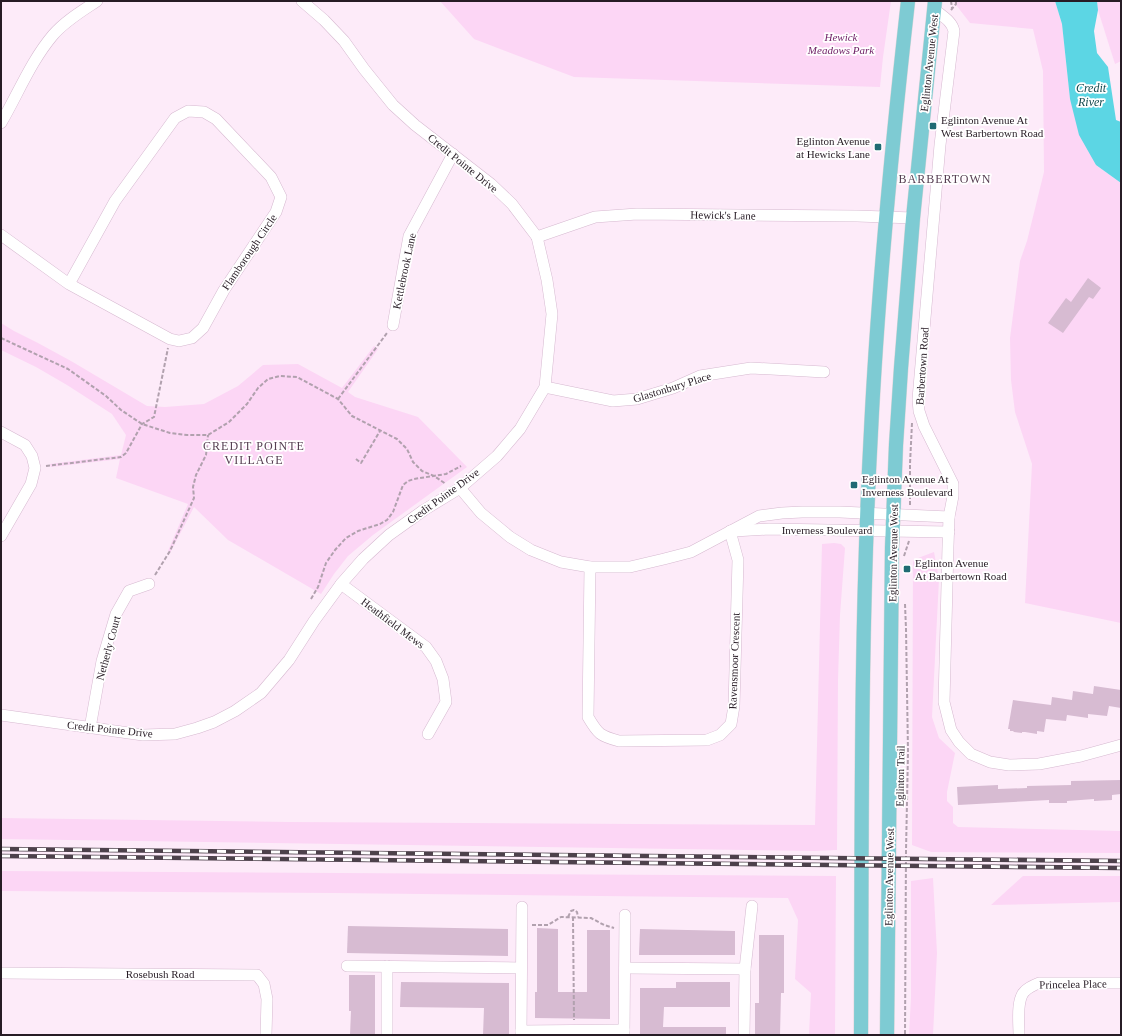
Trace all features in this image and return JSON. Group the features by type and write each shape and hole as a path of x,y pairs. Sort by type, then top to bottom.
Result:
{"main road":[{"path":"861,1035 863,648 867,514 875,367 886,217 908,1"},
{"name":"Eglinton Avenue West","path":"887,1035 893,515 901,368 913,218 935,5"}],"street":[{"path":"1,122 41,51 54,34 71,19 97,1"},
{"name":"Credit Pointe Drive","path":"1,715 143,735 175,734 214,722 235,711 261,693 282,669 341,584 363,559 389,535 424,510 460,488 497,456 520,429 545,387 552,314 547,280 536,237 512,204 491,184 415,125 393,105 344,41 324,20 302,1"},
{"name":"Barbertown Road","path":"935,5 953,26 954,31 940,145 918,399 919,411 924,426 953,484 953,496 948,532 944,702 951,730 959,742 971,754 990,762 1009,764 1039,764 1081,756 1121,745"},
{"name":"Flamborough Circle","path":"1,235 69,284 170,339 179,341 192,338 203,328 224,290 276,212 281,197 271,177 216,119 204,112 188,112 175,118 115,201 69,284"},
{"name":"Kettlebrook Lane","path":"393,325 409,236 453,154"},
{"name":"Hewick's Lane","path":"536,237 595,217 637,214 913,218"},
{"name":"Glastonbury Place","path":"545,387 613,401 637,400 673,388 700,376 751,368 824,372"},
{"path":"1,432 25,445 32,456 35,468 31,484 1,536"},
{"name":"Inverness Boulevard","path":"460,488 481,513 510,537 531,550 561,562 590,567 630,566 691,552 759,516 810,512 949,518"},
{"name":"Inverness Boulevard","path":"730,531 893,530 948,532"},
{"name":"Ravensmoor Crescent","path":"590,567 588,717 595,730 604,737 618,741 707,740 720,735 731,724 734,706 738,560 730,531"},
{"name":"Netherly Court","path":"90,728 102,661 116,614 129,591 149,584"},
{"name":"Heathfield Mews","path":"341,584 426,646 436,661 443,679 446,702 428,734"},
{"path":"744,1035 745,969 752,906"},
{"path":"522,907 521,1033 574,1030 624,1033 625,914"},
{"path":"347,966 522,968"},
{"path":"387,966 387,1035"},
{"path":"625,968 745,969"},
{"name":"Rosebush Road","path":"1,973 257,975 264,984 267,999 266,1035"},
{"name":"Princelea Place","path":"1019,1035 1019,1004 1024,991 1039,982 1121,984"}],"path":[{"path":"951,1 952,8 956,4 956,1"},
{"path":"338,399 393,325"},
{"path":"1,338 68,369 106,396 121,410 142,424 170,433 208,435 229,422 247,404 258,388 268,379 280,376 297,377 338,399 352,416 397,439 407,449 413,462 422,471 434,476 447,485"},
{"path":"35,468 121,457 126,453 142,424 154,417 170,339"},
{"path":"910,503 912,421 914,420"},
{"path":"356,459 361,463 381,431"},
{"path":"149,584 170,551 194,498 193,488 196,475 206,455 208,435"},
{"path":"310,599 318,587 326,563 335,550 346,538 358,531 380,524 387,520 393,512 403,484 414,479 446,474 461,466"},
{"path":"904,557 909,542"},
{"name":"Eglinton Trail","path":"904,598 908,752 905,1035"},
{"path":"568,917 571,911 574,910 577,912 578,917"},
{"path":"522,924 548,925 561,917 578,917 591,918 604,925 625,931"},
{"path":"573,917 574,1030"}],"green space":[{"name":"Hewick Meadows Park","path":"440,1 891,1 880,87 574,77 474,39"},
{"path":"953,1 1055,1 1062,24 1070,99 1096,165 1121,183 1121,623 1025,603 1032,464 1015,412 1011,380 1010,338 1020,261 1027,241 1044,172 1043,71 1033,29 970,23"},
{"path":"1097,1 1121,1 1121,61 1115,64 1098,10"},
{"path":"1,323 71,361 147,406 165,407 204,404 238,386 263,365 298,364 342,388 374,346 378,349 348,392 355,397 418,417 467,467 373,535 348,556 321,594 228,540 194,507 170,553 168,551 188,504 116,478 120,459 51,467 50,464 121,455 126,435 112,414 36,367 1,350"},
{"path":"822,544 841,544 845,548 840,615 838,680 837,850 814,851 1,839 1,818 289,822 815,825"},
{"path":"934,552 939,579 932,717 939,738 955,753 947,792 947,801 953,807 953,823 958,827 1121,831 1121,853 931,852 912,845 913,560"},
{"path":"1,871 836,876 835,1035 809,1035 811,993 795,979 798,920 788,898 1,891"},
{"path":"1023,876 1121,876 1121,902 991,905"},
{"path":"933,878 937,953 933,1035 909,1035 911,998 911,881"}],"water":[{"name":"Credit River","path":"1055,1 1097,1 1098,10 1094,31 1097,53 1108,67 1116,120 1121,122 1121,183 1096,165 1079,135 1070,99 1062,24"}],"building":[{"path":"1088,278 1101,288 1093,299 1089,297 1063,333 1048,323 1066,298 1071,302"},
{"path":"1094,686 1121,690 1121,708 1109,706 1107,716 1088,714 1088,718 1067,715 1066,721 1046,719 1044,732 1037,731 1037,734 1014,732 1008,729 1013,700 1051,705 1052,697 1072,700 1073,691 1093,694"},
{"path":"1121,780 1121,794 1112,795 1112,800 1094,801 1094,799 1067,801 1067,803 1049,803 1049,800 958,805 957,787 998,785 998,789 1027,788 1027,786 1071,785 1071,781"},
{"path":"348,926 508,929 508,956 347,953"},
{"path":"537,928 558,929 558,992 587,992 587,930 610,930 610,1019 535,1018 535,992 537,992"},
{"path":"640,929 735,931 735,955 639,955"},
{"path":"759,935 784,935 784,993 781,993 780,1035 755,1035 755,1003 759,1003"},
{"path":"349,975 375,975 375,1035 350,1035 351,1011 349,1011"},
{"path":"401,982 509,983 509,1035 483,1035 484,1008 400,1007"},
{"path":"676,982 730,982 730,1007 664,1007 663,1027 726,1027 726,1035 640,1035 640,988 676,988"}],"railway":[{"path":"1,849 1121,861"},
{"path":"1,856 1121,868"}],"place":[{"name":"Eglinton Avenue At West Barbertown Road","path":"933,126"},
{"name":"Eglinton Avenue at Hewicks Lane","path":"878,147"},
{"name":"Eglinton Avenue At Inverness Boulevard","path":"854,485"},
{"name":"Eglinton Avenue At Barbertown Road","path":"907,569"}],"district":[{"name":"BARBERTOWN","path":"945,179"},
{"name":"CREDIT POINTE VILLAGE","path":"254,453"}]}
